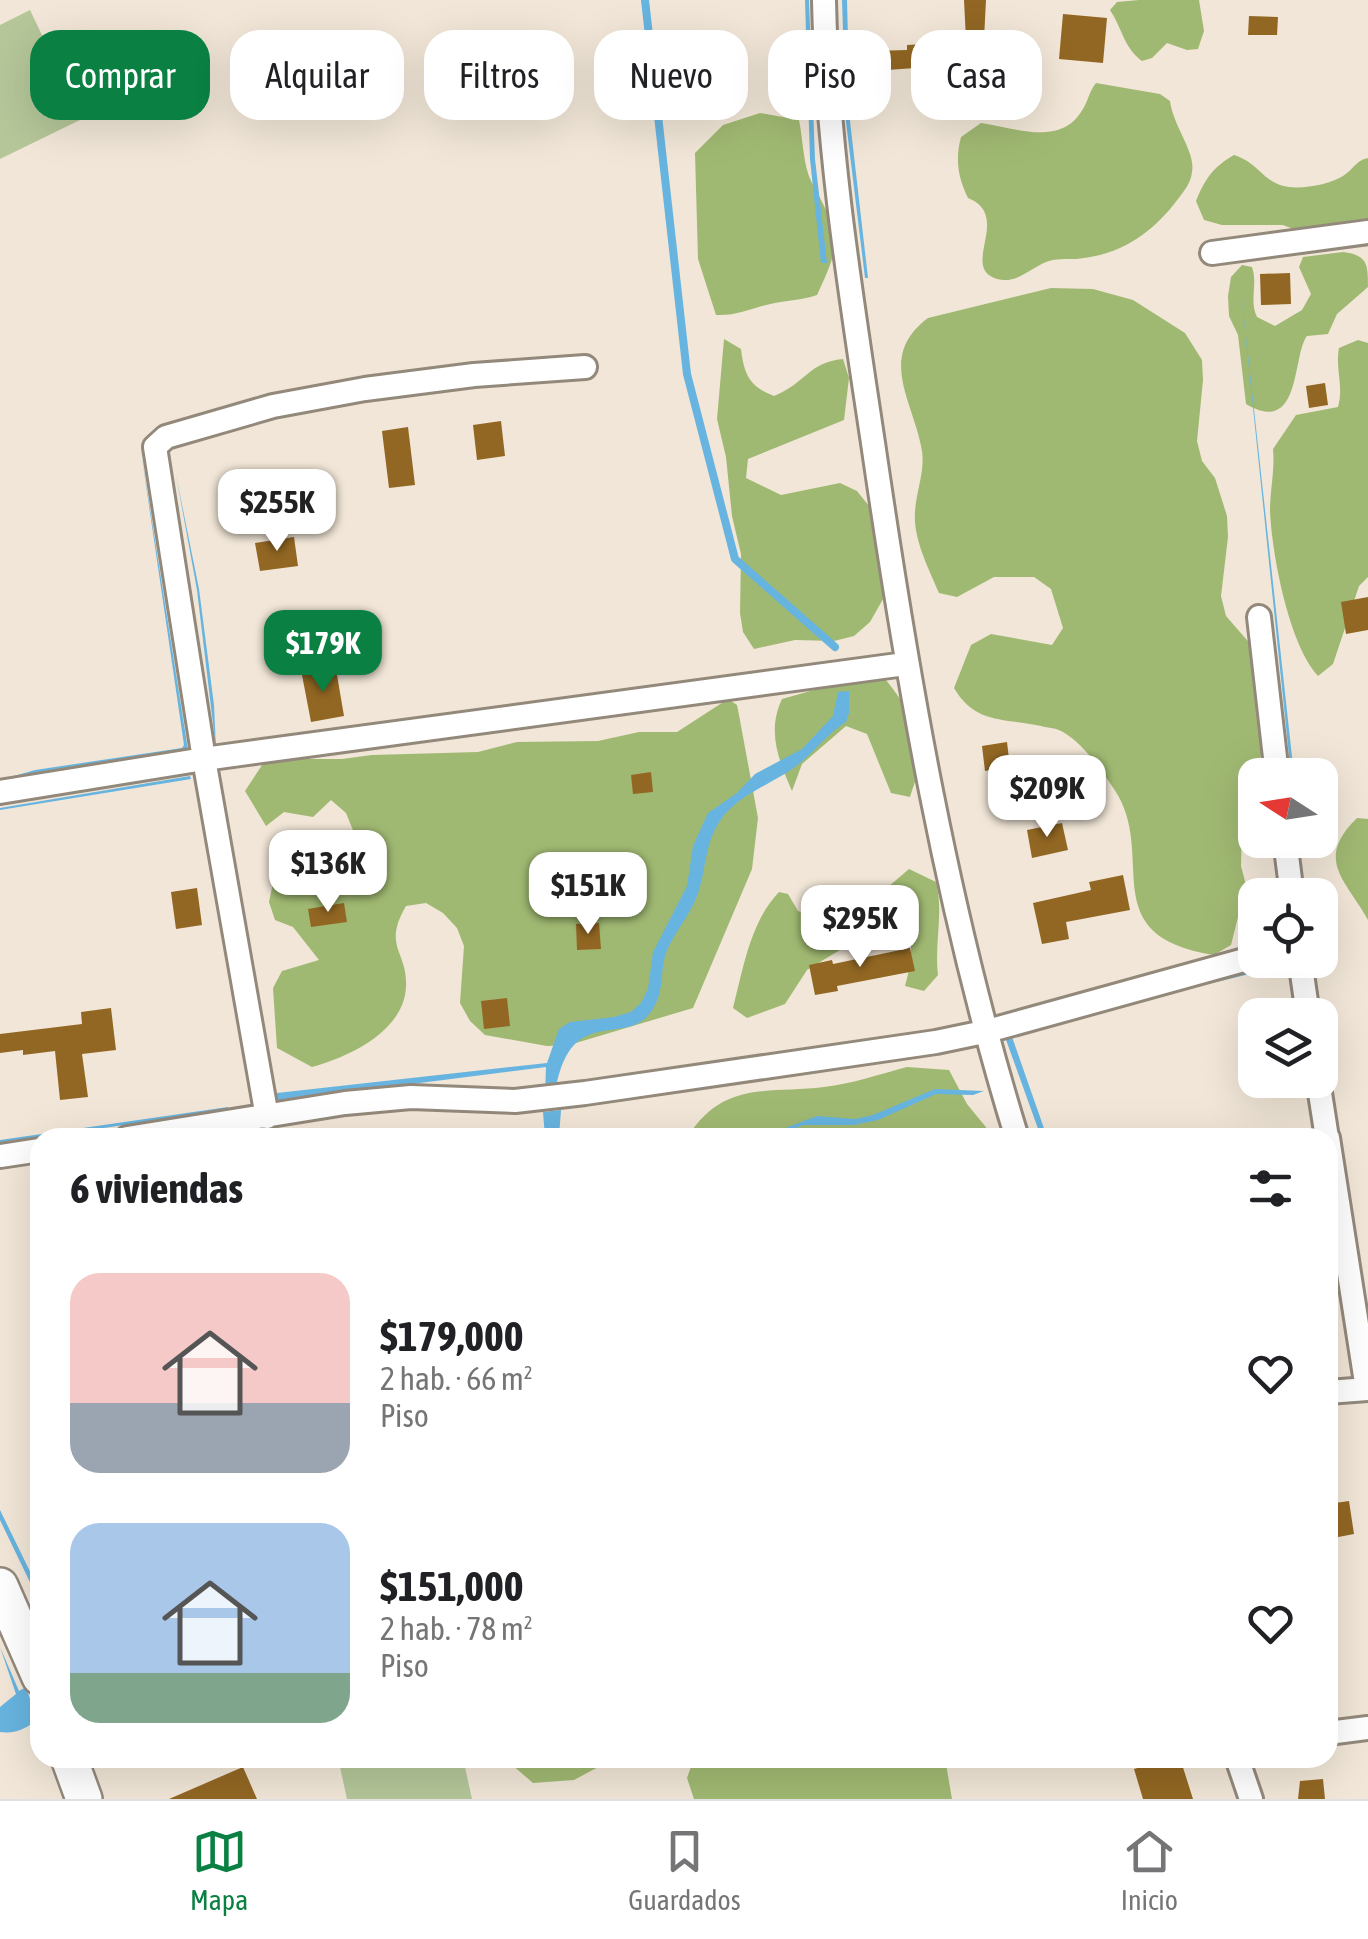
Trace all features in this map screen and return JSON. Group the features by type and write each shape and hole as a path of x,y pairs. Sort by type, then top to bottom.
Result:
{"main road":[{"path":"0,1586 30,1655"},
{"path":"73,1768 84,1799"}],"street":[{"path":"824,0 836,186 905,664 984,1032 1015,1128"},
{"path":"1212,253 1368,232"},
{"path":"267,1117 204,759 155,447 166,438 291,402 474,374 586,368"},
{"path":"1259,617 1276,758"},
{"path":"0,792 204,759 905,664"},
{"path":"193,1128 345,1103 411,1097 515,1101 585,1093 984,1032 1238,962"},
{"path":"1321,1098 1326,1128"},
{"path":"0,1156 30,1152"},
{"path":"1338,1202 1367,1389 1338,1391"},
{"path":"1338,1732 1368,1728"},
{"path":"1241,1768 1251,1799"}],"green space":[{"path":"1199,0 1204,31 1198,49 1187,50 1167,43 1152,58 1142,61 1127,44 1110,10 1117,2"},
{"path":"30,10 40,30 30,30 30,120 80,120 0,159 0,25"},
{"path":"1096,83 1160,94 1170,101 1191,156 1189,183 1159,221 1125,246 1080,259 1053,260 1019,277 997,279 987,273 983,264 986,217 981,206 968,198 960,176 961,137 981,123 1034,132 1060,129 1081,112"},
{"path":"760,113 768,114 768,120 799,120 807,169 833,227 834,249 817,295 716,315 698,259 695,153 723,125"},
{"path":"1234,155 1274,182 1295,187 1337,179 1368,158 1368,219 1343,238 1301,232 1283,225 1222,225 1204,220 1196,201 1199,193 1215,169"},
{"path":"1343,252 1365,262 1368,287 1337,314 1328,334 1307,336 1286,402 1277,410 1264,411 1246,404 1238,335 1229,316 1231,277 1242,265 1252,267 1257,317 1275,326 1302,310 1311,294 1299,267 1303,257"},
{"path":"1051,288 1093,289 1133,300 1185,333 1202,360 1197,441 1227,516 1221,596 1226,616 1253,647 1266,742 1260,758 1238,758 1238,858 1241,858 1244,878 1238,878 1238,917 1231,945 1214,955 1176,945 1153,930 1140,912 1126,814 1114,789 1085,750 1058,730 981,714 962,700 954,688 971,645 991,634 1052,645 1063,628 1051,589 1034,577 994,577 957,597 939,593 922,554 915,512 923,459 901,364 912,333 928,318"},
{"path":"724,339 741,349 746,373 754,384 774,396 822,364 843,359 849,378 844,420 748,459 746,478 781,495 840,483 857,491 869,506 874,527 886,544 891,585 870,622 854,636 834,641 795,640 754,649 743,632 741,554 717,419"},
{"path":"1358,340 1368,343 1368,577 1359,586 1333,664 1318,676 1299,643 1278,574 1270,511 1273,449 1296,415 1338,407 1339,348"},
{"path":"857,669 878,670 900,699 918,733 921,757 910,797 891,793 867,734 846,726 802,764 792,791 787,779 775,734 782,699 821,688"},
{"path":"728,699 737,705 758,818 752,869 693,1008 569,1045 547,1046 485,1035 470,1021 460,1003 464,946 457,928 426,903 406,906 399,920 396,940 406,987 396,1017 385,1029 357,1049 312,1067 277,1048 273,988 282,971 319,960 293,927 275,920 269,902 273,883 309,868 348,865 361,850 346,813 331,800 313,817 284,812 266,826 245,791 266,759 478,752 517,742 598,741 639,732 677,732"},
{"path":"1357,818 1368,819 1368,920 1338,870 1338,844"},
{"path":"909,869 936,882 938,894 938,975 924,991 905,986 911,950 908,928 888,897 888,887"},
{"path":"779,892 788,894 798,911 807,914 837,907 848,926 848,945 807,970 785,1004 747,1018 733,1008 740,978 754,932"},
{"path":"907,1067 949,1070 967,1104 987,1128 694,1128 716,1107 748,1093 855,1081"},
{"path":"340,1768 465,1768 472,1799 347,1799"},
{"path":"516,1768 596,1768 574,1780 533,1783"},
{"path":"690,1768 947,1768 952,1799 694,1799 687,1778"}],"water":[{"path":"805,0 809,0 810,30 806,30"},
{"path":"842,0 847,0 848,30 843,30"},
{"path":"809,120 814,120 827,263 821,263"},
{"path":"850,120 868,278 865,278 846,122"},
{"path":"1239,272 1292,758 1289,758"},
{"path":"141,451 188,750 0,780 35,770 184,745"},
{"path":"176,475 199,589 216,749 197,590"},
{"path":"849,691 846,722 800,763 736,803 715,829 697,895 665,956 659,997 650,1013 639,1023 584,1037 572,1047 555,1094 545,1094 546,1067 270,1102 268,1094 547,1063 559,1029 570,1022 631,1012 648,989 653,952 687,886 693,846 708,813 737,793 755,774 802,749 833,716 838,692"},
{"path":"190,776 191,779 0,810 0,808"},
{"path":"1238,972 1238,977 1014,1030 1011,1034 1044,1128 1038,1128 1005,1037 1013,1026"},
{"path":"935,1089 984,1091 973,1095 936,1094 878,1120 854,1125 786,1128 817,1116 855,1119"},
{"path":"228,1107 104,1128 83,1128"},
{"path":"561,1110 560,1128 544,1128 543,1112"},
{"path":"30,1136 0,1143 0,1140"},
{"path":"0,1510 30,1572 30,1582 0,1520"},
{"path":"0,1647 19,1691 26,1687 30,1724 0,1732 0,1707 16,1694"}],"building":[{"path":"964,0 986,0 984,30 966,30"},
{"path":"1063,14 1107,18 1103,63 1059,59"},
{"path":"1249,16 1278,17 1277,35 1248,35"},
{"path":"907,45 911,45 911,68 891,70 891,50 907,50"},
{"path":"1290,273 1291,304 1261,305 1260,274"},
{"path":"1325,383 1328,405 1309,408 1306,386"},
{"path":"501,421 505,456 477,460 473,425"},
{"path":"408,427 415,485 389,488 382,431"},
{"path":"294,537 298,566 260,571 255,543"},
{"path":"1368,597 1368,630 1346,634 1341,602"},
{"path":"336,669 344,716 311,722 302,675"},
{"path":"1007,742 1010,767 985,771 982,746"},
{"path":"651,772 653,792 633,794 631,775"},
{"path":"1034,779 1041,814 1008,820 1002,785"},
{"path":"1062,823 1068,850 1032,858 1027,830"},
{"path":"1123,875 1130,910 1066,922 1069,939 1042,944 1033,903 1091,890 1089,882"},
{"path":"197,888 202,925 176,929 171,892"},
{"path":"344,903 347,922 311,927 308,909"},
{"path":"599,923 601,949 577,950 576,924"},
{"path":"910,948 915,971 837,986 838,991 815,995 809,965"},
{"path":"507,998 510,1026 484,1029 481,1001"},
{"path":"111,1008 116,1050 82,1054 88,1097 60,1100 55,1051 0,1053 0,1034 82,1024 81,1012"},
{"path":"1349,1501 1354,1534 1338,1537 1338,1503"},
{"path":"243,1768 257,1799 169,1799"},
{"path":"1183,1768 1193,1799 1143,1799 1134,1769"},
{"path":"1323,1779 1325,1799 1298,1799 1300,1781"}],"waterway":[{"path":"645,0 687,374 735,559 835,647"}]}
